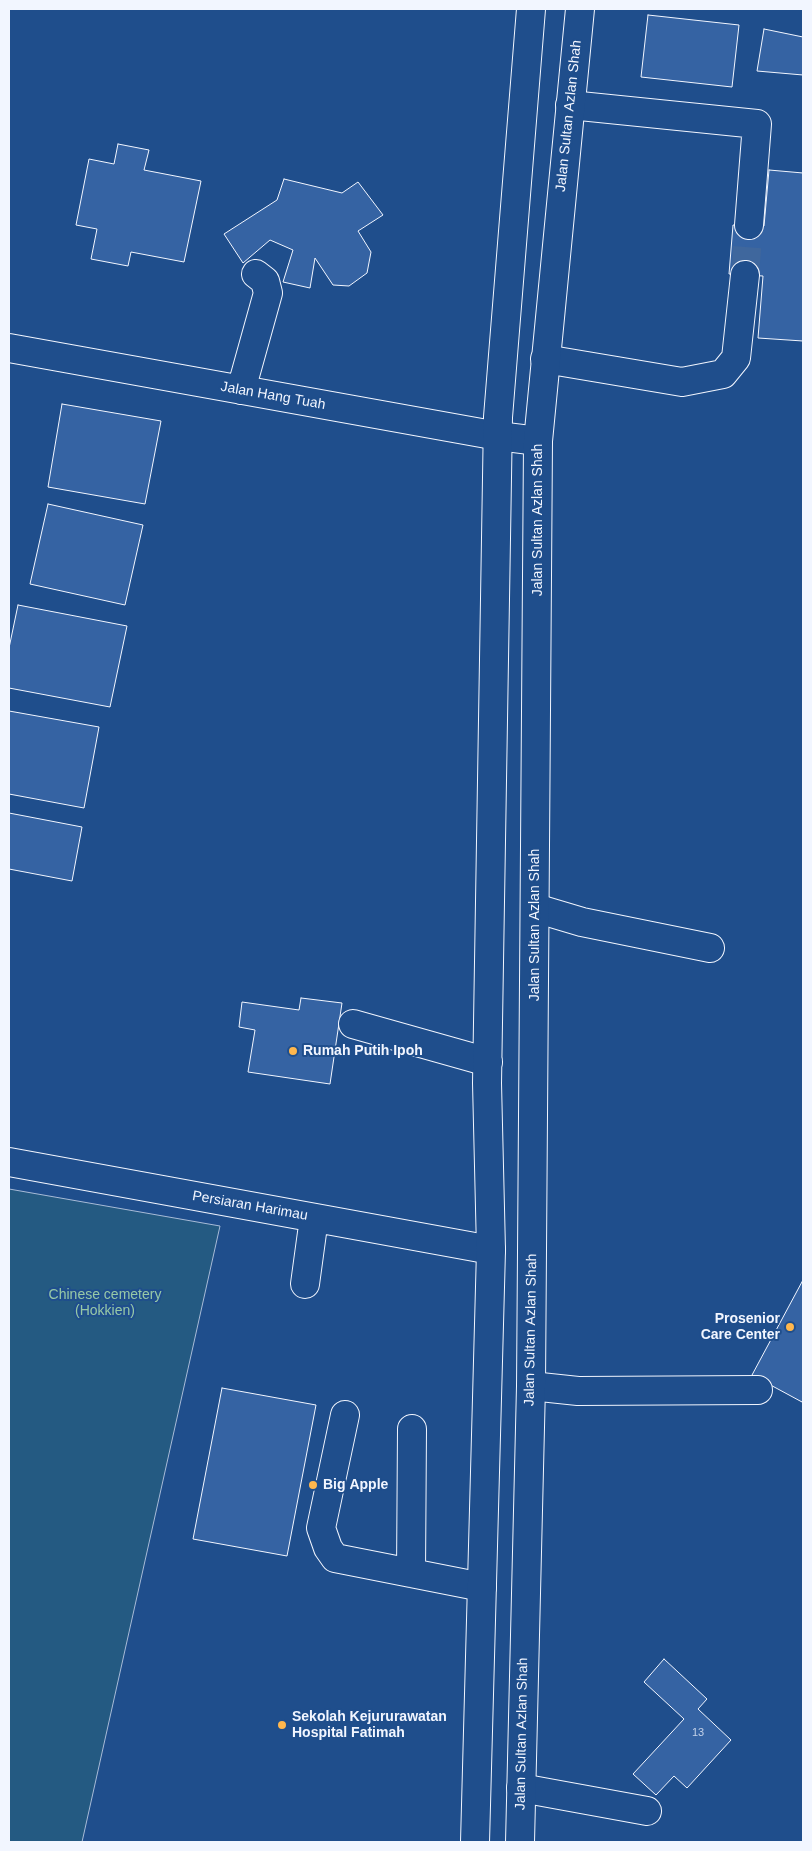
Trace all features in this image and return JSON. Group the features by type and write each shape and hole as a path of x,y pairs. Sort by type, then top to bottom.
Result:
{"main road":[{"path":"476,1842 491,1250 488,1062 498,417 531,9"},
{"name":"Jalan Sultan Azlan Shah","path":"520,1842 531,1386 538,441 580,9"},
{"path":"570,106 757,124 749,225"},
{"path":"241,390 268,293 266,281 256,274"},
{"path":"546,359 682,382 723,374 736,358 745,275"},
{"name":"Jalan Hang Tuah","path":"9,348 498,436 538,441"},
{"path":"536,908 582,922 710,948"},
{"path":"353,1024 488,1062"},
{"name":"Persiaran Harimau","path":"9,1162 491,1250"},
{"path":"305,1284 314,1218"},
{"path":"531,1386 578,1391 758,1390"},
{"path":"345,1415 321,1528 328,1548 334,1558 482,1587"},
{"path":"411,1573 412,1429"},
{"path":"521,1788 647,1811"}],"green space":[{"name":"Chinese cemetery (Hokkien)","path":"9,1189 220,1226 82,1842 9,1842"}],"building":[{"path":"648,15 739,25 732,87 641,77"},
{"path":"764,29 803,37 803,75 757,71"},
{"path":"118,144 149,150 144,170 201,181 184,262 131,252 128,266 91,259 97,229 76,225 89,159 114,164"},
{"path":"769,170 803,173 803,341 758,338 763,276 729,274 733,225 764,226"},
{"path":"284,179 342,193 358,182 383,215 358,231 371,252 367,273 349,286 333,285 315,258 310,288 283,282 293,250 270,240 243,263 224,234 277,200"},
{"path":"62,404 161,421 145,504 48,487"},
{"path":"48,504 143,525 125,605 30,584"},
{"path":"18,605 127,626 110,707 9,688 9,648"},
{"path":"9,711 99,727 84,808 9,794"},
{"path":"9,813 82,827 72,881 9,869"},
{"name":"Rumah Putih Ipoh","path":"301,998 342,1003 330,1084 248,1072 255,1030 239,1027 242,1002 299,1010"},
{"name":"Prosenior Care Center","path":"803,1280 803,1399 802,1402 752,1375"},
{"path":"222,1388 316,1405 287,1556 193,1539"},
{"path":"664,1659 707,1699 698,1709 731,1740 687,1788 674,1776 656,1795 633,1774 684,1719 644,1682"}],"tunnel":[{"path":"745,275 749,225"}],"place":[{"name":"Rumah Putih Ipoh","path":"293,1051"},
{"name":"Prosenior Care Center","path":"790,1327"},
{"name":"Big Apple","path":"313,1485"},
{"name":"Sekolah Kejururawatan Hospital Fatimah","path":"282,1725"}]}
